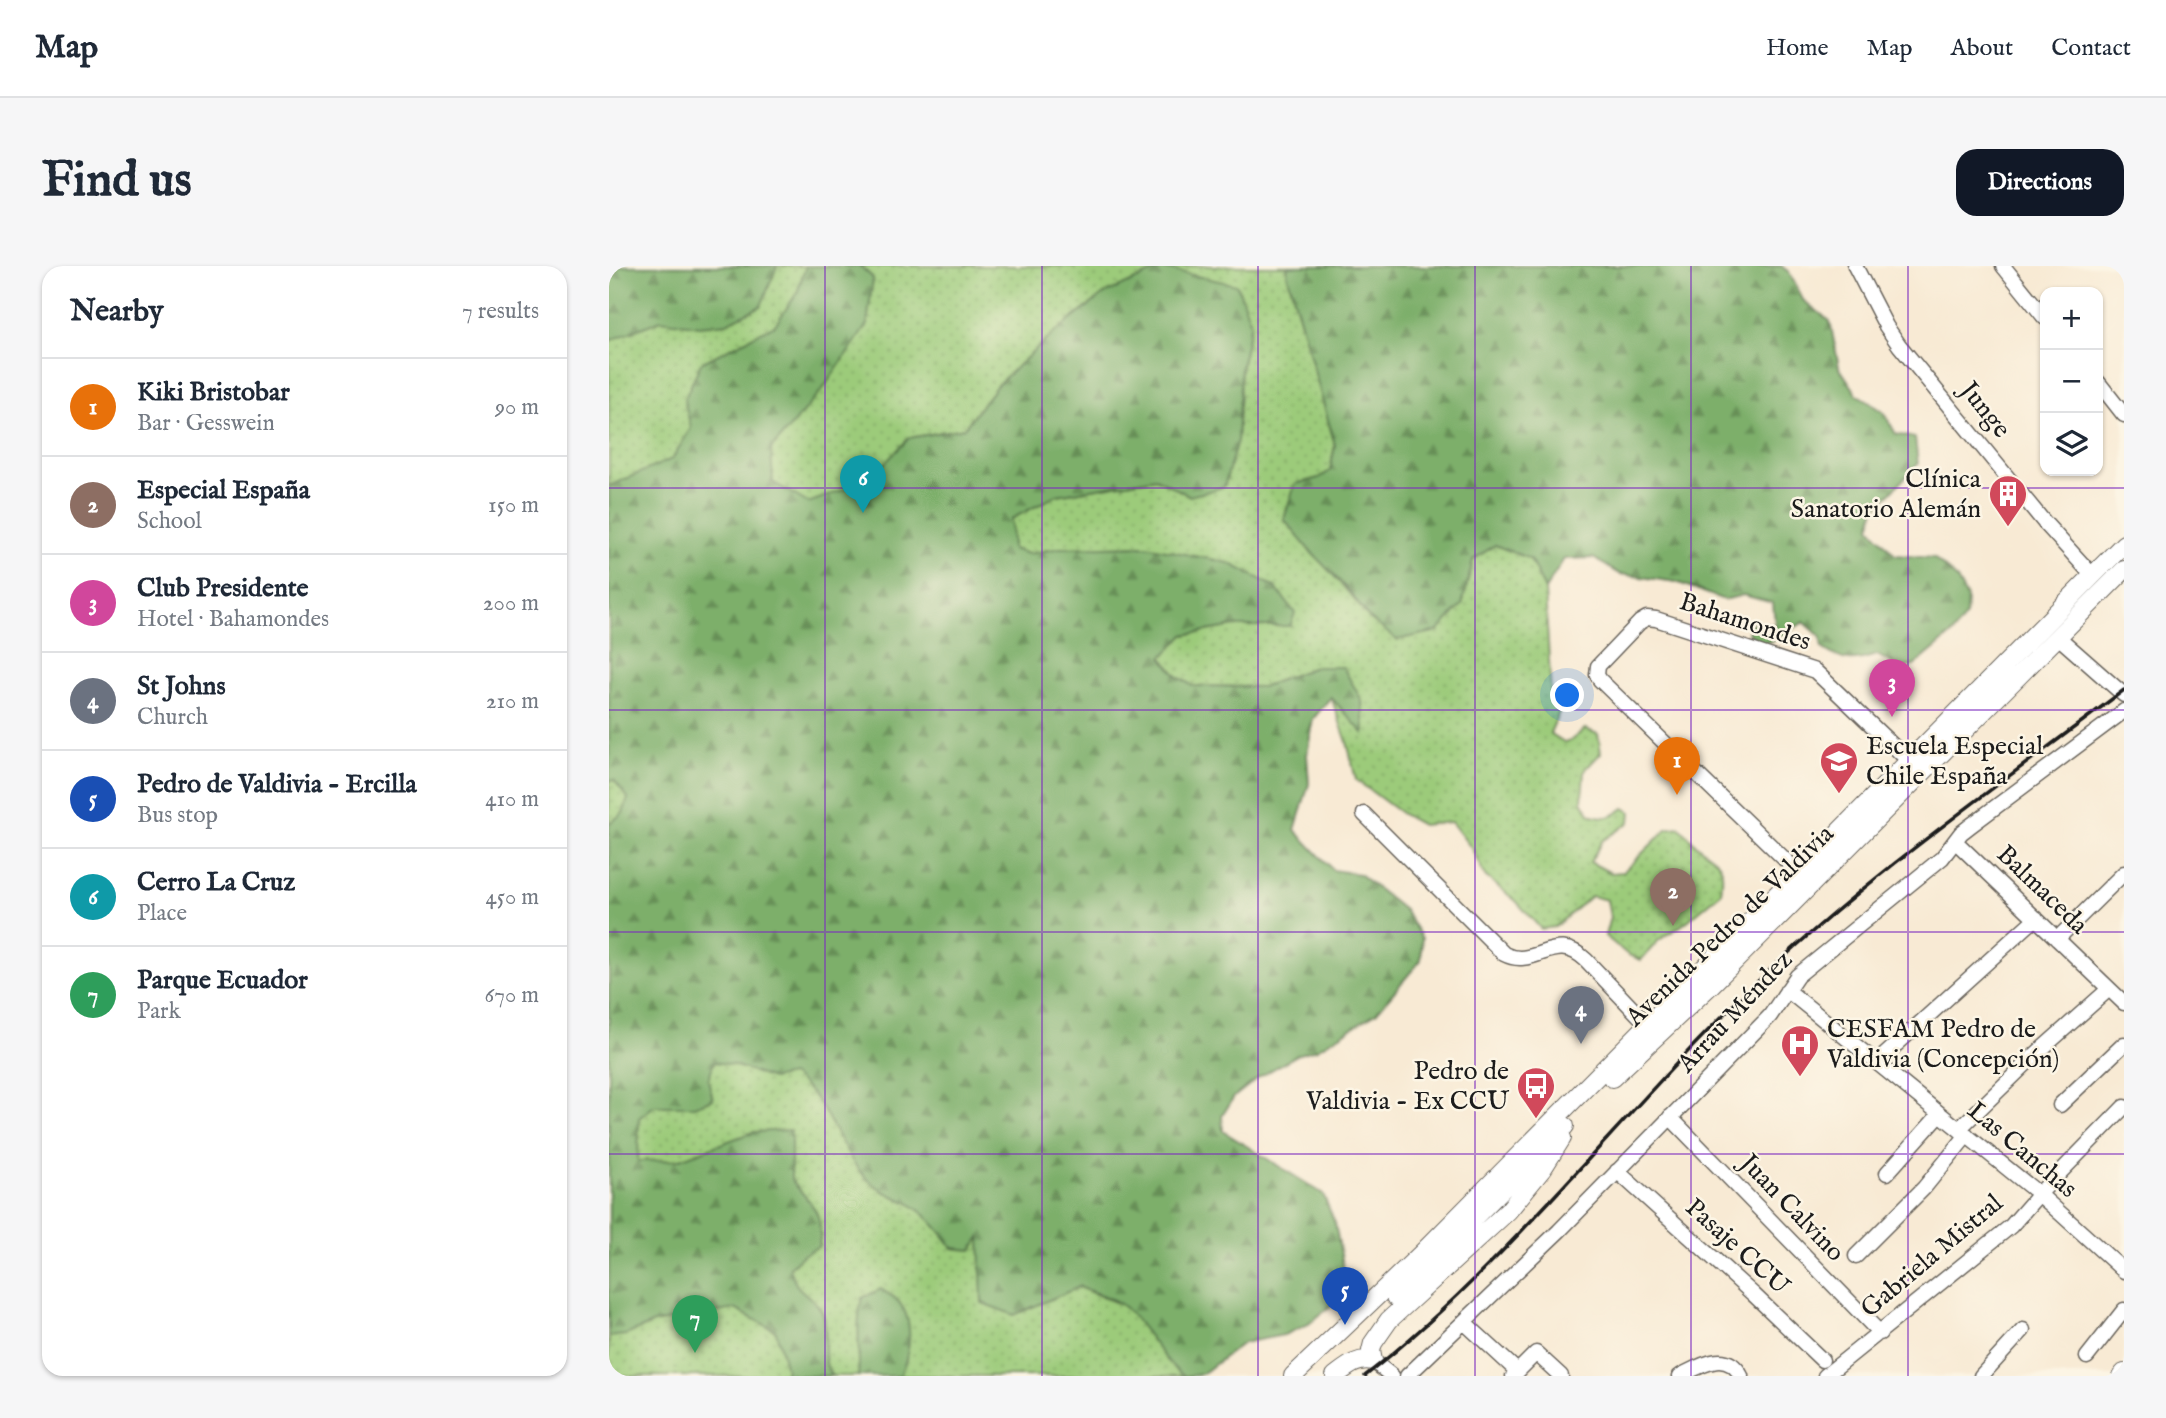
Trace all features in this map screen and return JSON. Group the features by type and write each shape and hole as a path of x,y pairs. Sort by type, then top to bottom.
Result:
{"main road":[{"name":"Avenida Pedro de Valdivia","path":"1293,1376 1517,1165 1570,1120 1712,984 1909,761 2124,544"},
{"path":"2093,576 2118,576"},
{"name":"Avenida Pedro de Valdivia","path":"1311,1376 1428,1266 1517,1165 1648,1025 1805,878 2118,576"},
{"path":"2037,632 2057,636 2054,625 2056,613"},
{"path":"1335,1376 1356,1362 1373,1362 1373,1343 1397,1312 1492,1226 1523,1194 1553,1154 1570,1120"},
{"path":"1517,1165 1523,1194"},
{"path":"1428,1266 1492,1226"}],"street":[{"name":"Junge","path":"1855,266 1892,336 2044,522 2093,576"},
{"path":"2003,266 2040,312"},
{"path":"2103,388 2124,415"},
{"name":"Bahamondes","path":"1805,878 1600,680 1596,672 1598,666 1640,622 1647,618 1656,619 1815,671 1909,761"},
{"path":"2057,636 2124,695"},
{"name":"Arrau Méndez","path":"1407,1376 1617,1171 1770,1016 1780,1005 1797,975 1942,858 1970,826 2124,711"},
{"path":"1364,814 1504,954 1523,959 1553,948 1575,951 1648,1025"},
{"name":"Balmaceda","path":"1955,841 2124,1003"},
{"path":"2057,939 2124,873"},
{"path":"1877,1062 2036,918"},
{"path":"1856,1256 1924,1188 1963,1132 2036,1054 2109,989"},
{"name":"Las Canchas","path":"1787,990 2039,1194 2124,1271"},
{"path":"2060,1105 2124,1044"},
{"name":"Gabriela Mistral","path":"1825,1376 2011,1226 2124,1107"},
{"path":"1887,1173 1940,1114"},
{"name":"Juan Calvino","path":"1670,1117 1880,1333"},
{"name":"Pasaje CCU","path":"1617,1171 1822,1360"},
{"path":"2087,1357 2124,1310"},
{"path":"1464,1322 1515,1374 1536,1353 1561,1376"},
{"path":"1981,1376 2023,1330"},
{"path":"1680,1376 1718,1360 1732,1364 1741,1376"},
{"path":"1373,1362 1392,1376"}],"green space":[{"path":"609,266 830,266 873,278 860,266 1288,266 1287,273 1335,445 1330,471 1319,478 1295,484 1284,519 1368,617 1462,605 1473,560 1495,545 1530,559 1545,590 1551,695 1560,710 1550,733 1564,742 1570,741 1585,729 1598,734 1601,753 1584,771 1582,801 1590,814 1595,816 1608,817 1624,808 1631,812 1630,822 1602,841 1590,862 1611,873 1623,872 1667,829 1679,827 1720,865 1721,893 1658,941 1641,960 1628,955 1605,936 1610,917 1607,900 1591,896 1555,927 1541,929 1516,901 1485,876 1472,849 1451,822 1422,825 1402,814 1356,780 1347,742 1331,697 1364,733 1362,701 1315,667 1262,687 1193,686 1176,675 1162,656 1184,635 1235,626 1290,626 1147,546 1060,548 1028,554 1012,549 1011,519 1057,495 1156,478 1190,496 1237,441 1241,368 1251,323 1104,294 1054,333 998,384 964,428 910,438 938,501 609,724"},
{"path":"609,266 777,266 761,306 727,323 700,326 661,320 609,341"},
{"path":"806,266 860,266 873,278 867,325 823,389 771,449 773,482 808,503 868,481 909,438 964,428 998,384 1054,333 1104,294 1162,268 1237,285 1251,323 1241,368 1237,441 1224,487 1190,496 1156,478 1057,495 1011,519 1012,549 1028,554 1060,548 1147,546 1229,563 1275,587 1295,613 1290,626 1235,626 1184,635 1162,657 1176,675 1193,686 1262,687 1315,667 1343,667 1362,701 1364,734 1331,697 1313,719 1307,755 1309,784 1295,830 1333,870 1359,874 1404,910 1422,938 1421,960 1376,1013 1317,1049 1299,1054 1258,1078 1234,1097 1222,1116 1223,1131 1323,1194 1335,1223 1346,1280 1334,1303 1309,1324 1284,1335 1243,1343 1202,1374 1186,1376 1179,1372 1124,1307 1109,1298 1079,1287 1014,1315 982,1303 980,1237 972,1250 953,1248 918,1210 870,1181 850,1158 814,1096 791,1075 772,1079 734,1065 714,1062 708,1080 713,1099 694,1106 654,1106 639,1118 638,1161 677,1160 753,1132 791,1130 791,1180 815,1209 820,1234 819,1246 803,1255 789,1268 796,1284 822,1311 826,1363 832,1376 782,1376 786,1370 776,1331 735,1309 654,1323 626,1335 609,1337 609,824 623,813 628,798 614,780 609,781 609,486 672,459 691,428 684,400 701,363 775,325 797,293"},
{"path":"1288,266 1781,266 1789,272 1803,300 1830,321 1839,367 1857,394 1884,413 1896,434 1915,438 1918,464 1875,509 1870,527 1895,555 1934,558 1956,578 1967,598 1966,616 1952,634 1914,666 1900,668 1877,655 1854,660 1836,657 1822,648 1820,636 1804,622 1762,644 1748,633 1752,623 1775,625 1773,603 1743,595 1724,600 1676,582 1620,574 1593,558 1564,559 1545,590 1530,559 1495,545 1473,560 1462,605 1438,631 1397,640 1368,617 1348,590 1309,550 1284,519 1295,484 1319,478 1330,471 1335,445 1287,273"},
{"path":"609,770 953,1248 972,1250 981,1235 982,1291 1014,1315 1078,1287 1122,1305 1225,1310 1190,1376 609,1376"},
{"path":"881,1289 896,1299 906,1316 909,1336 906,1357 900,1376 858,1376 862,1298"}],"railway":[{"path":"1365,1376 1418,1332 1469,1284 1707,1032 1799,943 1935,832 2124,690"}],"place":[{"name":"Cerro La Cruz","path":"863,513"},
{"name":"Clínica Sanatorio Alemán","path":"2008,528"},
{"name":"Club Presidente","path":"1892,717"},
{"name":"Kiki Bristobar","path":"1677,795"},
{"name":"Escuela Especial Chile España","path":"1839,795"},
{"name":"Especial España","path":"1673,926"},
{"name":"St Johns","path":"1581,1044"},
{"name":"CESFAM Pedro de Valdivia (Concepción)","path":"1800,1078"},
{"name":"Pedro de Valdivia - Ex CCU","path":"1536,1120"},
{"name":"Pedro de Valdivia - Ercilla","path":"1345,1325"},
{"name":"Parque Ecuador","path":"695,1353"}]}
